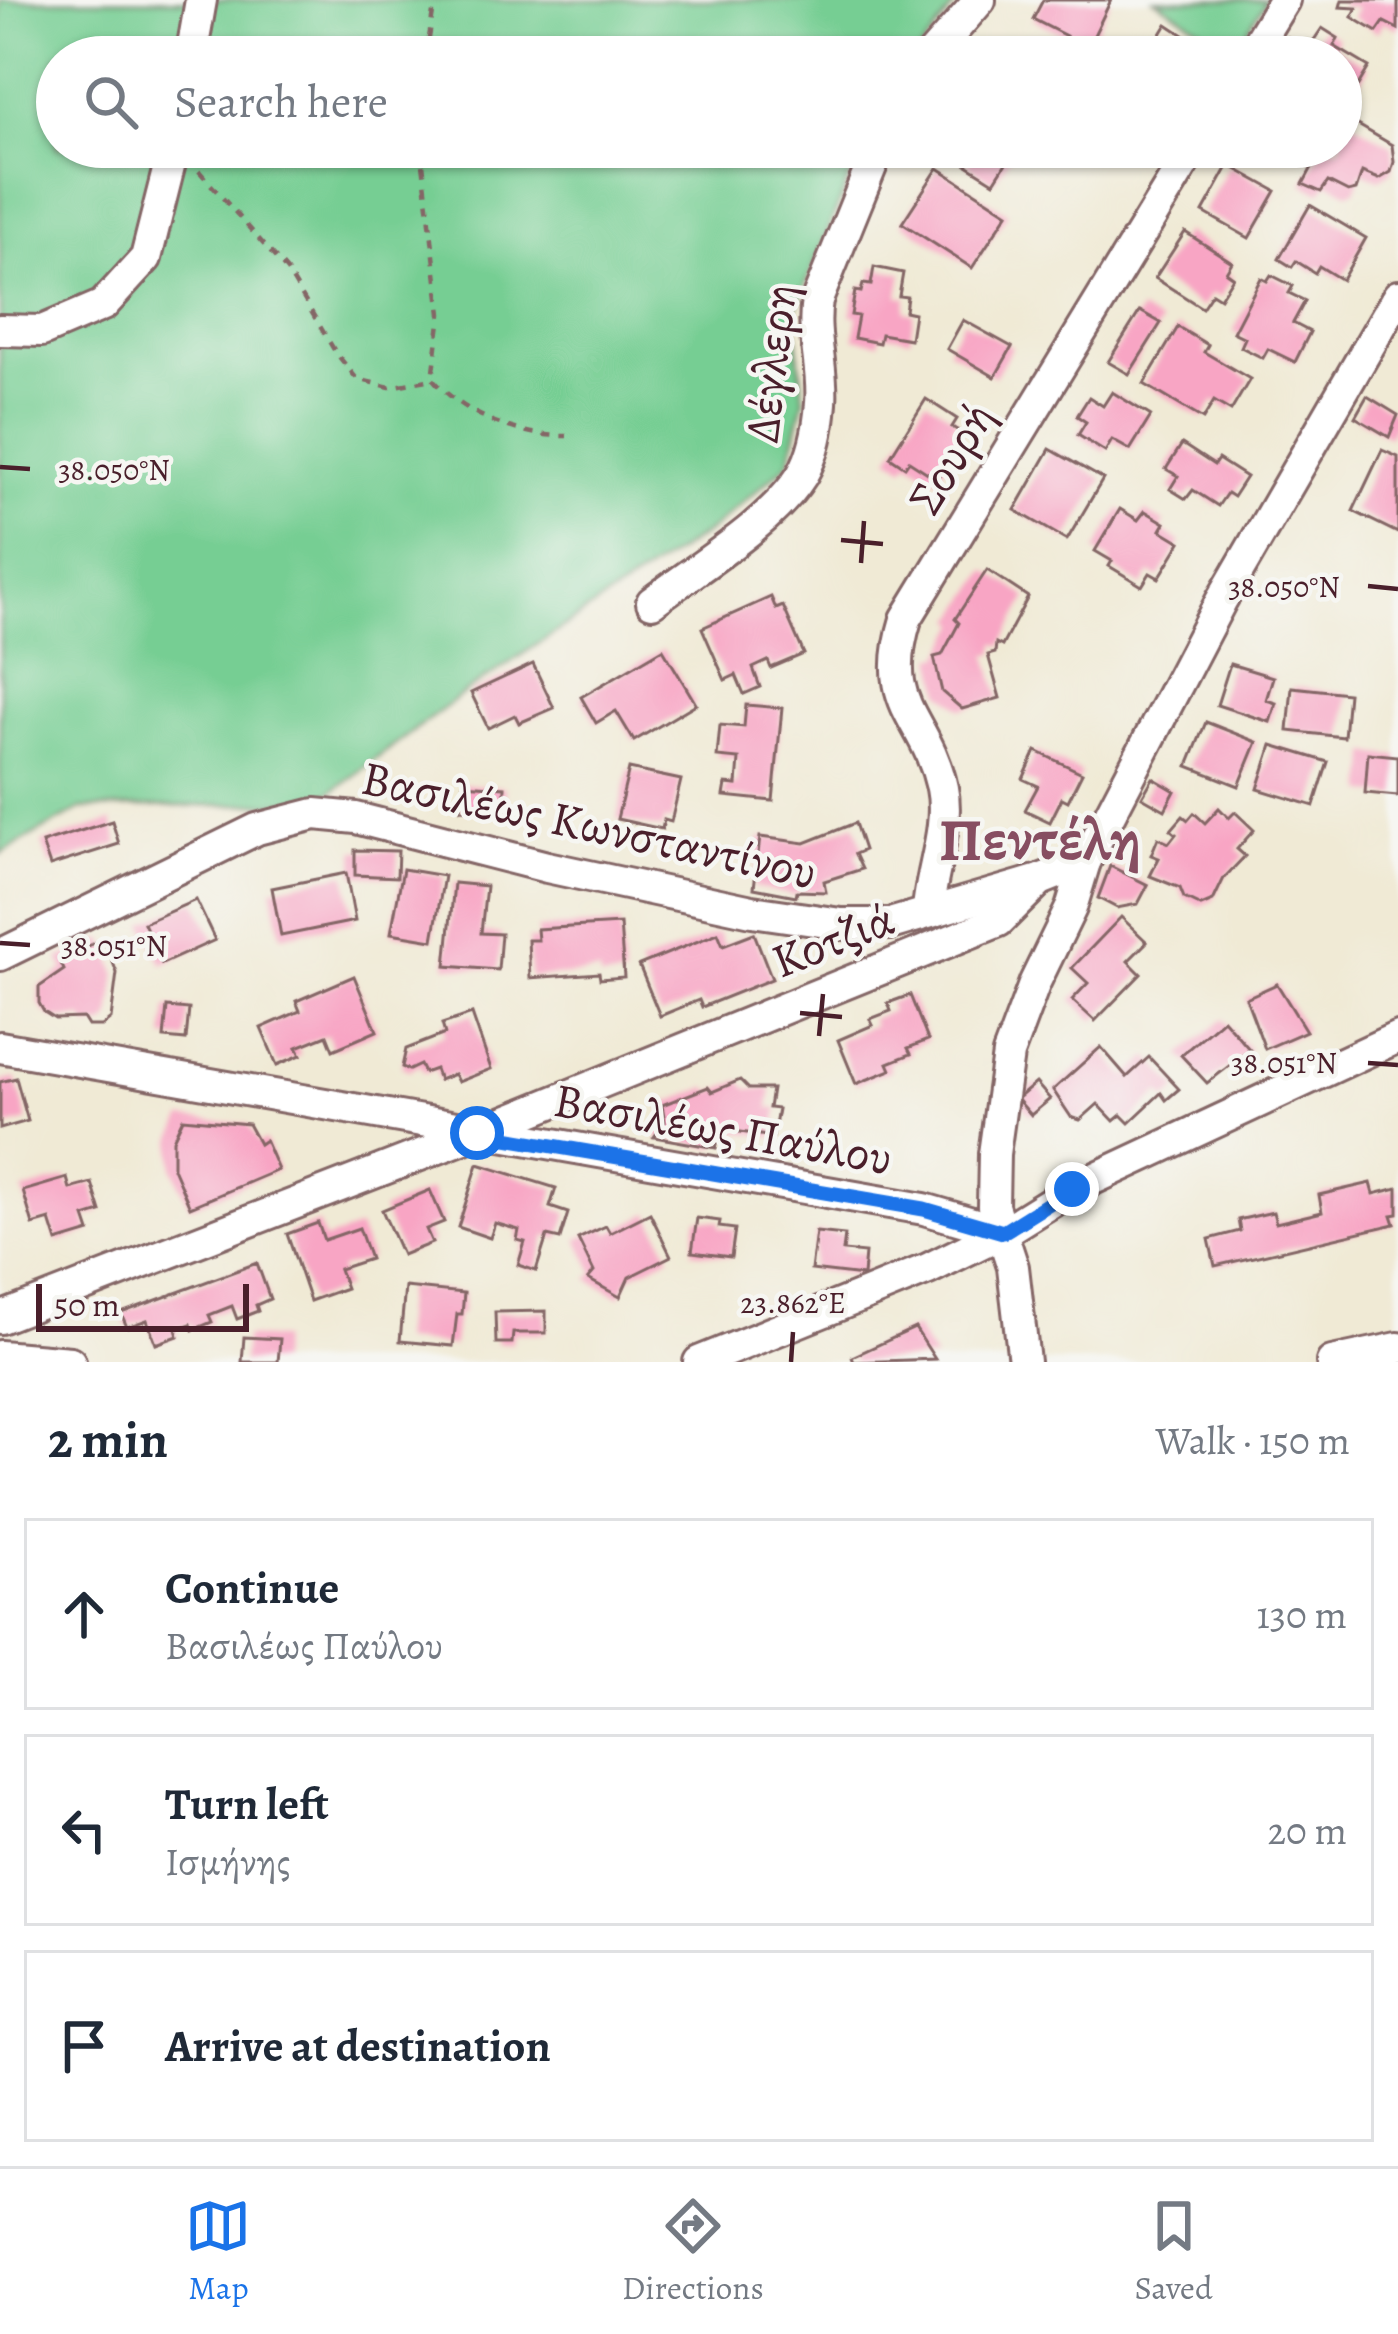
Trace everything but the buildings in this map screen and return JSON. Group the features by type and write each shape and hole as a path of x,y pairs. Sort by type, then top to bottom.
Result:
{"street":[{"path":"195,36 201,0"},
{"path":"948,36 980,0"},
{"path":"1262,36 1284,0"},
{"path":"0,330 42,331 103,305 146,258 178,168"},
{"name":"Δέγλερη","path":"652,602 766,514 801,476 817,440 822,396 814,318 817,300 870,168"},
{"name":"Σουρή","path":"928,910 944,803 932,756 903,704 896,670 906,619 1181,168"},
{"path":"1024,1362 1013,1267 993,1206 1009,1054 1035,982 1071,908 1085,862 1221,601 1398,296"},
{"name":"Βασιλέως Κωνσταντίνου","path":"0,955 257,829 315,814 356,818 547,867 774,914 860,926 890,924 1040,880"},
{"name":"Κοτζιά","path":"0,1318 477,1133 999,921 1040,880 1085,862"},
{"path":"699,1362 928,1269 1003,1232 1072,1189 1398,1037"},
{"name":"Βασιλέως Παύλου","path":"0,1047 924,1209 1003,1232"},
{"path":"1332,1362 1398,1348"},
{"path":"0,1356 70,1362"}],"path":[{"path":"430,36 435,0"},
{"path":"195,168 287,271 357,379 390,387 433,379"},
{"path":"424,168 441,314 433,379 449,398 490,420 548,436 567,436"}],"green space":[{"path":"0,0 959,0 932,36 36,36 36,168 853,168 794,314 804,399 789,463 713,528 467,691 318,802 81,809 0,854"},
{"path":"1155,0 1266,0 1244,36 1213,36"}],"district":[{"name":"Πεντέλη","path":"1040,839"}],"route":[{"path":"477,1133 924,1209 1003,1232 1072,1189"}]}
